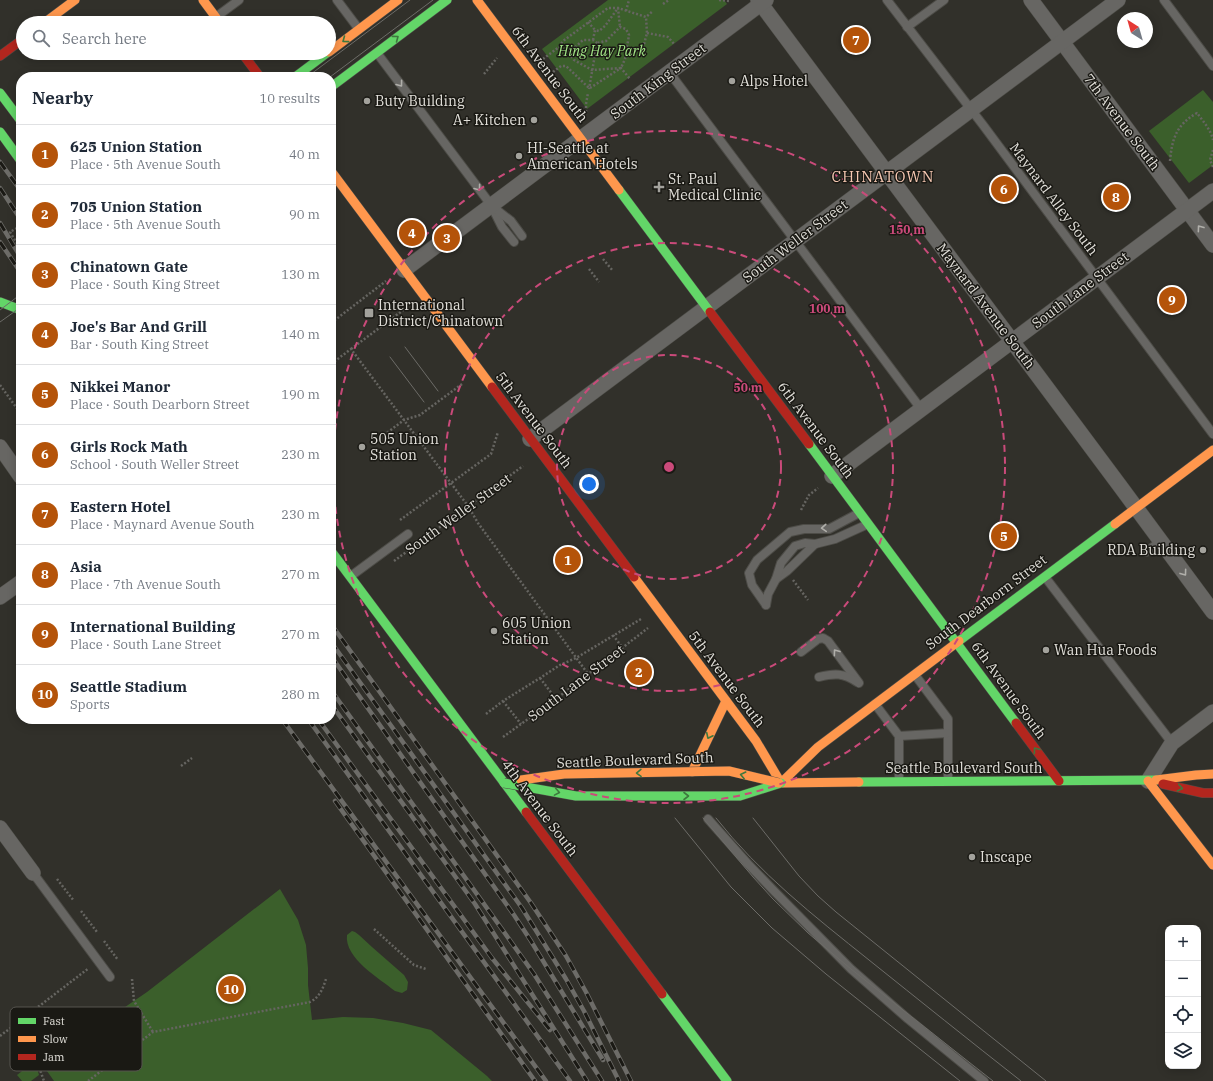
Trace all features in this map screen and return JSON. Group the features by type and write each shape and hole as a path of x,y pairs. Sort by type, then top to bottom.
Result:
{"main road":[{"path":"203,0 215,16"},
{"path":"336,46 398,0"},
{"path":"336,83 447,0"},
{"name":"6th Avenue South","path":"477,0 859,513 957,642 1059,781"},
{"path":"53,16 70,2"},
{"path":"0,56 16,44"},
{"path":"247,60 256,72"},
{"path":"302,72 317,60"},
{"path":"0,93 16,114"},
{"path":"0,132 16,154"},
{"name":"5th Avenue South","path":"336,179 756,741 781,783"},
{"path":"0,302 8,309 16,310"},
{"path":"8,309 16,303"},
{"name":"South Dearborn Street","path":"781,783 818,747 1213,450"},
{"name":"4th Avenue South","path":"336,558 727,1081"},
{"path":"692,772 726,701"},
{"name":"Seattle Boulevard South","path":"504,783 564,774 729,771 781,783 1059,781 1148,782"},
{"path":"1148,782 1203,774 1213,774"},
{"path":"1148,782 1203,793 1213,793"},
{"path":"1148,782 1213,865"},
{"name":"Seattle Boulevard South","path":"504,783 576,796 740,796 781,783"}],"street":[{"name":"7th Avenue South","path":"1031,0 1213,245"},
{"name":"South Weller Street","path":"530,438 1118,0"},
{"name":"South King Street","path":"453,234 761,1"},
{"name":"Maynard Avenue South","path":"761,1 886,173 1213,612"},
{"name":"South Lane Street","path":"832,476 1213,191"},
{"path":"404,270 440,243"},
{"path":"0,446 16,470"},
{"path":"0,598 16,586"},
{"path":"1148,782 1172,743 1213,712"},
{"path":"0,828 33,873"}],"lane":[{"path":"222,16 239,0"},
{"path":"337,0 359,29"},
{"name":"Maynard Alley South","path":"887,0 1213,434"},
{"path":"907,27 944,0"},
{"path":"1164,0 1213,66"},
{"path":"376,53 491,205 502,227 514,242"},
{"path":"669,72 921,409"},
{"path":"491,205 511,221 522,236"},
{"path":"859,513 830,529 804,529 790,532 757,560 749,573 752,585 766,605 768,594 776,579 781,563 795,546 805,543 815,544 835,539 868,523"},
{"name":"South Weller Street","path":"350,576 408,534"},
{"path":"1146,552 1161,541"},
{"path":"776,579 787,571 815,544"},
{"path":"1044,576 1172,743"},
{"path":"801,652 818,639 823,638 828,640 859,683 847,676 833,674 820,677"},
{"path":"914,674 948,719 948,782"},
{"path":"875,704 899,736 899,782"},
{"path":"899,736 948,733"},
{"path":"708,818 775,892 851,969 908,1019 984,1081"},
{"path":"33,873 110,977"}],"path":[{"path":"626,10 629,0"},
{"path":"663,4 669,0"},
{"path":"719,0 730,1"},
{"path":"543,59 559,47 563,41 608,8 618,8 646,17"},
{"path":"618,8 620,27"},
{"path":"595,30 599,31 605,26 618,8"},
{"path":"646,17 653,11"},
{"path":"626,49 643,48 647,33 646,17"},
{"path":"588,22 595,30"},
{"path":"569,53 583,40 593,40 597,43 606,41 620,27"},
{"path":"589,89 621,68 625,59 629,35 626,29 620,27"},
{"path":"593,40 595,30"},
{"path":"647,33 668,37 675,46"},
{"path":"589,89 597,43"},
{"path":"559,47 569,53 574,60 592,70 621,68"},
{"path":"484,74 497,58"},
{"path":"553,72 561,66 566,66 589,89"},
{"path":"621,68 630,79"},
{"path":"586,112 588,93"},
{"path":"1170,161 1175,136 1179,128 1183,123 1197,113 1205,123 1213,140"},
{"path":"1213,150 1210,159 1213,167"},
{"path":"16,229 10,232 16,242"},
{"path":"603,259 613,271"},
{"path":"589,269 599,282"},
{"path":"336,319 386,281"},
{"path":"336,360 406,308"},
{"path":"351,349 468,506 478,524 588,674"},
{"path":"384,435 404,420 420,415 462,384"},
{"path":"0,385 16,407"},
{"name":"South Weller Street","path":"400,520 491,454 498,432"},
{"name":"South Weller Street","path":"394,561 523,466"},
{"path":"801,510 809,495 818,488"},
{"path":"790,576 808,600"},
{"name":"South Lane Street","path":"486,714 503,701 560,665 576,658 641,619"},
{"name":"South Lane Street","path":"503,738 648,628"},
{"path":"613,636 622,647"},
{"path":"540,678 556,699"},
{"path":"503,701 521,724"},
{"path":"181,766 192,758"},
{"path":"58,880 74,901"},
{"path":"81,911 97,932"},
{"path":"374,929 414,965 426,969"},
{"path":"104,941 118,960"},
{"path":"38,1007 89,968"},
{"path":"132,979 134,1001 138,1007"},
{"path":"142,1040 153,1032 310,1002 314,1000 322,991 326,979"},
{"path":"142,1014 153,1032"},
{"path":"0,1036 10,1028"},
{"path":"40,1071 44,1081"},
{"path":"88,1081 101,1071"}],"green space":[{"name":"Hing Hay Park","path":"608,0 724,0 727,4 587,109 542,49"},
{"path":"1203,90 1213,102 1213,165 1189,183 1149,131"},
{"path":"280,889 298,920 306,945 312,1020 343,1017 373,1018 431,1030 492,1081 54,1081 47,1071 142,1071 142,1007 125,1007 147,992"},
{"path":"352,931 359,935 404,975 408,982 407,990 402,993 395,991 372,974 357,960 351,952 348,944 347,935"},
{"path":"22,1071 38,1071 39,1075 31,1081 22,1081 17,1075"}],"tram line":[{"path":"336,55 410,0"},
{"path":"336,73 433,0"},
{"path":"314,72 330,60"},
{"path":"0,310 16,298"},
{"path":"0,322 16,311"},
{"path":"405,347 438,391"},
{"path":"390,357 424,402"},
{"path":"675,818 731,887 772,928 826,974 960,1081"},
{"path":"703,818 773,899 808,933 851,969 993,1081"},
{"path":"716,818 750,857 788,893 848,944 1021,1081"},
{"path":"753,818 799,876 818,896 1046,1081"}],"railway":[{"path":"0,162 16,184"},
{"path":"0,188 16,212"},
{"path":"0,223 16,250"},
{"path":"0,242 16,266"},
{"path":"336,631 531,903 566,956 631,1081"},
{"path":"336,649 522,908 584,1011 619,1081"},
{"path":"336,663 514,915 603,1060"},
{"path":"336,697 534,974 602,1081"},
{"path":"336,711 475,904 587,1081"},
{"path":"286,724 546,1081"},
{"path":"312,724 570,1081"},
{"path":"322,724 492,958 550,1030"},
{"path":"335,801 535,1081"}],"traffic: fast":[{"path":"336,83 447,0"},
{"path":"302,72 318,60"},
{"path":"0,93 16,114"},
{"path":"0,132 16,154"},
{"path":"619,190 710,312"},
{"path":"0,302 16,308"},
{"path":"809,444 1016,723"},
{"path":"959,641 1115,524"},
{"path":"336,558 526,812"},
{"path":"859,782 1156,780"},
{"path":"504,783 576,796 740,796 781,783"},
{"path":"662,994 727,1081"}],"traffic: slow":[{"path":"53,16 75,0"},
{"path":"203,0 215,16"},
{"path":"336,47 398,0"},
{"path":"477,0 619,190"},
{"path":"336,178 492,387"},
{"path":"1115,524 1213,450"},
{"path":"634,577 756,741 781,783 859,782"},
{"path":"781,783 818,747 959,641"},
{"path":"692,772 726,701"},
{"path":"521,780 564,774 729,771 779,783"},
{"path":"1156,780 1213,774"},
{"path":"1148,781 1213,865"}],"traffic: jam":[{"path":"0,56 16,44"},
{"path":"247,60 256,72"},
{"path":"710,312 809,444"},
{"path":"492,387 634,577"},
{"path":"1016,723 1059,781"},
{"path":"1163,784 1203,793 1213,793"},
{"path":"526,812 662,994"}],"place":[{"name":"Eastern Hotel","path":"856,40"},
{"name":"Alps Hotel","path":"732,81"},
{"name":"Buty Building","path":"367,101"},
{"name":"A+ Kitchen","path":"534,120"},
{"name":"HI-Seattle at American Hotels","path":"519,156"},
{"name":"St. Paul Medical Clinic","path":"659,187"},
{"name":"Girls Rock Math","path":"1004,189"},
{"name":"Asia","path":"1116,197"},
{"name":"Joe's Bar And Grill","path":"412,233"},
{"name":"Chinatown Gate","path":"447,238"},
{"name":"International Building","path":"1172,300"},
{"name":"International District/Chinatown","path":"369,313"},
{"name":"505 Union Station","path":"362,447"},
{"name":"Nikkei Manor","path":"1004,536"},
{"name":"RDA Building","path":"1203,550"},
{"name":"625 Union Station","path":"568,560"},
{"name":"605 Union Station","path":"494,631"},
{"name":"Wan Hua Foods","path":"1046,650"},
{"name":"705 Union Station","path":"639,672"},
{"name":"Inscape","path":"972,857"},
{"name":"Seattle Stadium","path":"231,989"}],"district":[{"name":"CHINATOWN","path":"883,177"}]}
